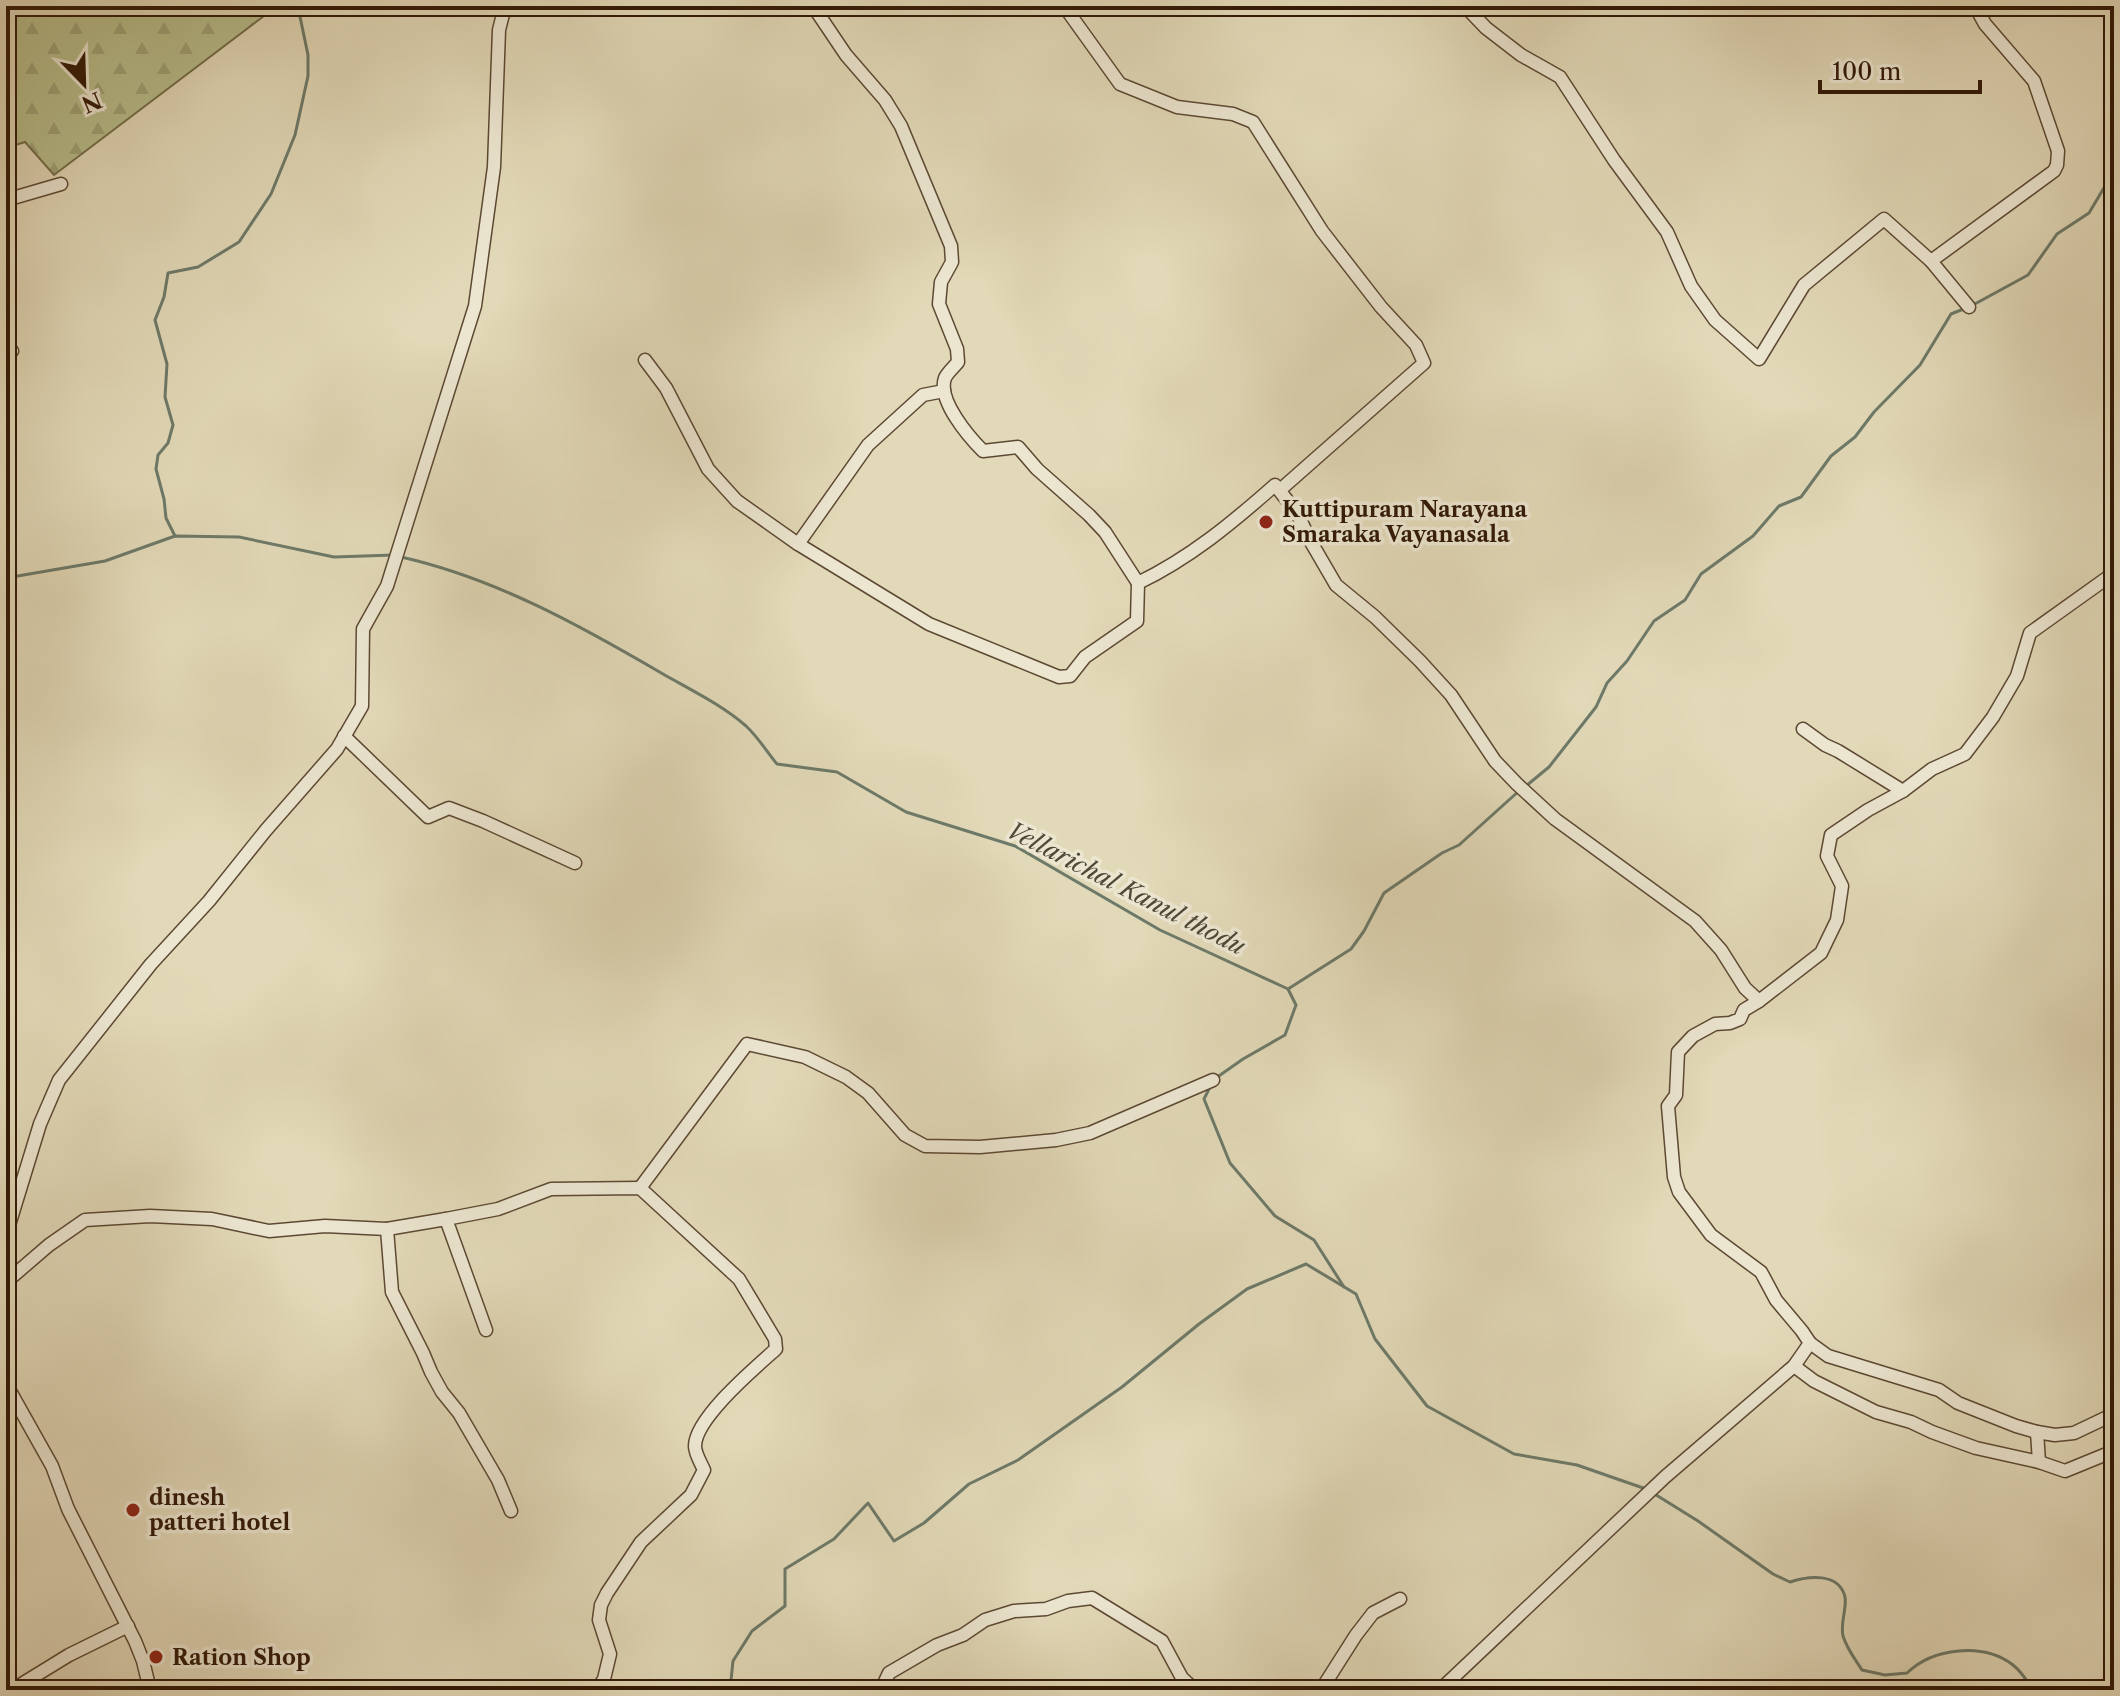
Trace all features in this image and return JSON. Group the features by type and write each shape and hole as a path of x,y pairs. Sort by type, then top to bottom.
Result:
{"street":[{"path":"6,1235 40,1124 59,1080 151,964 209,901 337,749 362,706 363,629 387,586 475,306 494,167 499,30 505,6"},
{"path":"645,360 666,388 708,469 737,501 798,544 929,624 1059,677 1070,676 1085,657 1137,621 1138,583 1105,532 1037,469 1018,447 983,451 953,414 944,391 945,377 958,362 957,349 939,304 941,282 952,262 951,246 901,126 885,100 846,55 813,6"},
{"path":"1064,6 1120,84 1177,107 1233,114 1253,122 1322,231 1381,307 1416,345 1424,363 1280,490"},
{"path":"1465,6 1486,28 1521,55 1560,77 1614,160 1667,232 1691,286 1715,320 1759,359 1804,285 1884,219 1931,261 1969,307"},
{"path":"1931,261 2054,171 2057,165 2058,151 2034,81 1985,24 1975,6"},
{"path":"6,200 61,184"},
{"path":"798,544 868,445 923,395 944,391"},
{"path":"1138,583 1194,552 1275,485 1297,513 1336,585 1375,617 1451,695 1495,761 1555,819 1695,921 1721,950 1745,988 1759,1001"},
{"path":"2114,573 2030,633 2017,676 1993,717 1965,754 1932,769 1903,791 1831,835 1827,856 1842,886 1837,920 1821,953 1744,1010 1740,1019 1715,1024 1693,1036 1678,1052 1676,1095 1668,1106 1674,1177 1679,1192 1711,1235 1761,1272 1776,1300 1810,1343 1828,1356 1939,1390 1971,1409 2037,1432 2055,1435 2074,1433 2114,1414"},
{"path":"1803,729 1903,791"},
{"path":"344,736 428,817 449,808 575,863"},
{"path":"640,1188 747,1044 805,1057 846,1077 868,1093 905,1135 925,1146 980,1147 1056,1140 1090,1133 1213,1080"},
{"path":"6,1282 49,1245 85,1220 150,1216 212,1219 269,1231 325,1226 387,1229 498,1209 551,1189 640,1188 739,1279 775,1339 776,1349 726,1395 697,1435 695,1449 704,1470 691,1495 641,1542 607,1593 599,1620 610,1654 604,1679 597,1690"},
{"path":"446,1219 486,1330"},
{"path":"387,1229 392,1292 431,1372 498,1480 511,1511"},
{"path":"1440,1690 1645,1496 1794,1366 1810,1343"},
{"path":"1794,1366 1814,1381 1876,1412 1911,1422 1976,1448 2065,1471 2114,1451"},
{"path":"6,1384 52,1466 68,1509 128,1626 143,1661 150,1690"},
{"path":"2037,1432 2039,1462"},
{"path":"881,1690 889,1673 937,1645 963,1635 985,1620 1014,1611 1046,1609 1068,1601 1092,1598 1162,1641 1182,1678 1195,1690"},
{"path":"1321,1690 1373,1613 1400,1599"},
{"path":"12,1690 69,1655 128,1626"}],"green space":[{"path":"6,6 277,6 54,175 25,142 6,148"}],"waterway":[{"path":"175,536 166,518 156,469 158,455 168,443 173,425 165,397 167,364 155,320 164,297 168,273 198,267 239,242 271,194 295,135 308,76 300,6"},
{"path":"1973,305 2028,275 2057,234 2089,213 2114,175"},
{"path":"1526,786 1549,767 1596,707 1607,683 1627,661 1654,621 1685,600 1701,574 1753,536 1779,506 1801,497 1831,456 1855,437 1874,412 1920,365 1951,314 1966,308"},
{"name":"Vellarichal Kanul thodu","path":"6,578 105,561 175,536 239,537 334,557 394,555"},
{"name":"Vellarichal Kanul thodu","path":"401,557 470,577 536,605 601,638 737,718 777,764 837,772 906,812 1015,846 1160,930 1288,989 1296,1005 1285,1035 1216,1078"},
{"path":"1288,989 1351,949 1384,893 1442,853 1459,845 1520,790"},
{"name":"Vellarichal Kanul thodu","path":"1210,1087 1204,1099 1230,1163 1275,1216 1314,1240 1344,1287"},
{"path":"730,1690 733,1661 752,1631 785,1606 785,1569 834,1539 868,1503 894,1541 924,1523 969,1484 1018,1460 1122,1387 1247,1289 1306,1264 1356,1294 1375,1339 1427,1406 1514,1454 1577,1465 1646,1489"},
{"name":"Vellarichal Kanul thodu","path":"1653,1493 1773,1574 1790,1582 1822,1578 1836,1583 1845,1597 1843,1636 1862,1670 1885,1675 1907,1673 1944,1653 1973,1651 1987,1653 2013,1665 2033,1690"}],"place":[{"name":"Kuttipuram Narayana Smaraka Vayanasala","path":"1266,522"},
{"name":"dinesh patteri hotel","path":"133,1510"},
{"name":"Ration Shop","path":"156,1657"}]}
